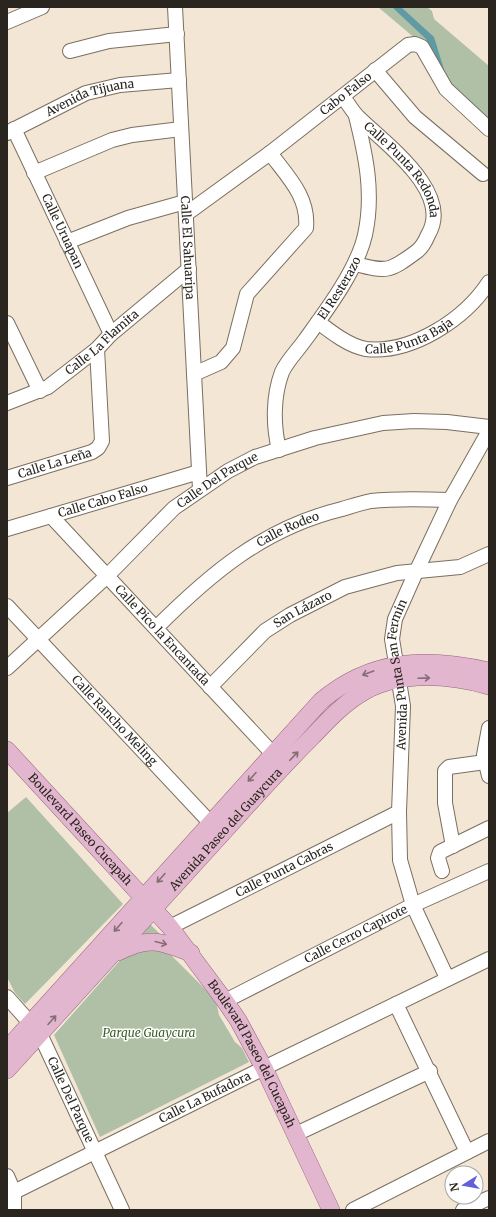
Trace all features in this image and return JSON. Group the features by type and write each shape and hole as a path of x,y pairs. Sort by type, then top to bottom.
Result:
{"main road":[{"name":"Avenida Paseo del Guaycura","path":"7,1070 35,1029 216,829 273,754 321,701 348,681 364,674 396,664 455,665 489,671"},
{"name":"Avenida Paseo del Guaycura","path":"216,829 274,776 337,711 366,690 399,680 422,677 466,680 489,686"},
{"name":"Boulevard Paseo Cucapah","path":"7,750 149,903"},
{"name":"Avenida Paseo del Guaycura","path":"7,1049 35,1029 111,956 149,903"},
{"name":"Boulevard Paseo del Cucapah","path":"149,903 170,926 191,953 238,1020 264,1068 331,1210"},
{"path":"111,956 137,943 147,941 166,944 191,953"}],"street":[{"path":"7,22 42,7"},
{"name":"Calle El Sahuaripa","path":"175,7 200,489"},
{"path":"70,51 109,41 177,34"},
{"name":"Cabo Falso","path":"185,208 270,153 408,45 415,44 422,47 446,89 489,129"},
{"path":"376,70 415,117 483,174"},
{"name":"Avenida Tijuana","path":"10,131 86,93 120,85 179,80"},
{"name":"Calle Punta Redonda","path":"343,97 356,116 397,152 417,175 432,199 434,226 421,249 396,267 378,270 355,264"},
{"name":"El Resterazo","path":"279,450 276,439 274,407 282,372 318,322 355,264 365,236 370,195 366,154 356,116"},
{"path":"34,173 112,140 132,135 182,129"},
{"name":"Calle Uruapan","path":"10,131 34,173 111,334"},
{"path":"194,374 221,362 233,348 247,294 306,228 307,216 301,196 270,153"},
{"path":"67,242 128,218 185,208"},
{"name":"Calle La Flamita","path":"7,403 40,391 97,349 111,334 188,269"},
{"name":"Calle Punta Baja","path":"318,322 340,338 365,348 393,347 422,339 450,323 484,289 489,282"},
{"path":"7,324 40,391"},
{"name":"Calle La Leña","path":"7,478 92,452 98,448 102,441 97,349"},
{"name":"Calle Del Parque","path":"7,668 107,576 174,508 200,489 255,457 330,434 383,423 414,421 447,422 489,427"},
{"name":"Avenida Punta San Fermin","path":"447,978 413,906 400,860 399,812 403,706 392,639 395,619 416,572 450,500 489,431"},
{"name":"Calle Cabo Falso","path":"7,529 199,472"},
{"name":"Calle Rodeo","path":"156,628 188,597 237,556 260,541 298,523 325,513 370,502 405,499 450,500"},
{"name":"Calle Pico la Encantada","path":"51,516 273,754"},
{"name":"San Lázaro","path":"210,687 265,631 290,615 344,587 390,575 460,567 489,554"},
{"name":"Calle Rancho Meling","path":"7,606 216,829"},
{"path":"489,728 484,755 489,776"},
{"path":"453,846 445,803 445,772 449,767 485,762"},
{"name":"Calle Punta Cabras","path":"170,926 399,812"},
{"path":"442,871 438,855 489,828"},
{"name":"Calle Cerro Capirote","path":"225,1002 413,906 489,871"},
{"name":"Calle La Bufadora","path":"11,1192 447,978 489,959"},
{"name":"Calle Del Parque","path":"7,997 35,1029 95,1151 122,1210"},
{"path":"396,1004 430,1071 467,1152"},
{"path":"296,1134 430,1071"},
{"path":"353,1210 489,1141"},
{"path":"7,1176 14,1210"},
{"path":"463,1210 489,1198"}],"green space":[{"path":"378,7 427,7 432,11 434,19 489,66 489,127 443,83 423,45"},
{"path":"26,797 123,904 25,1004 15,993 7,977 7,813"},
{"path":"150,924 165,939 138,937"},
{"name":"Parque Guaycura","path":"137,949 164,950 202,986 216,1001 219,1015 235,1042 242,1048 249,1062 100,1137 54,1035 123,957"}],"water":[{"path":"392,7 401,7 434,37 447,79 489,118 489,127 443,83 426,39"}]}
